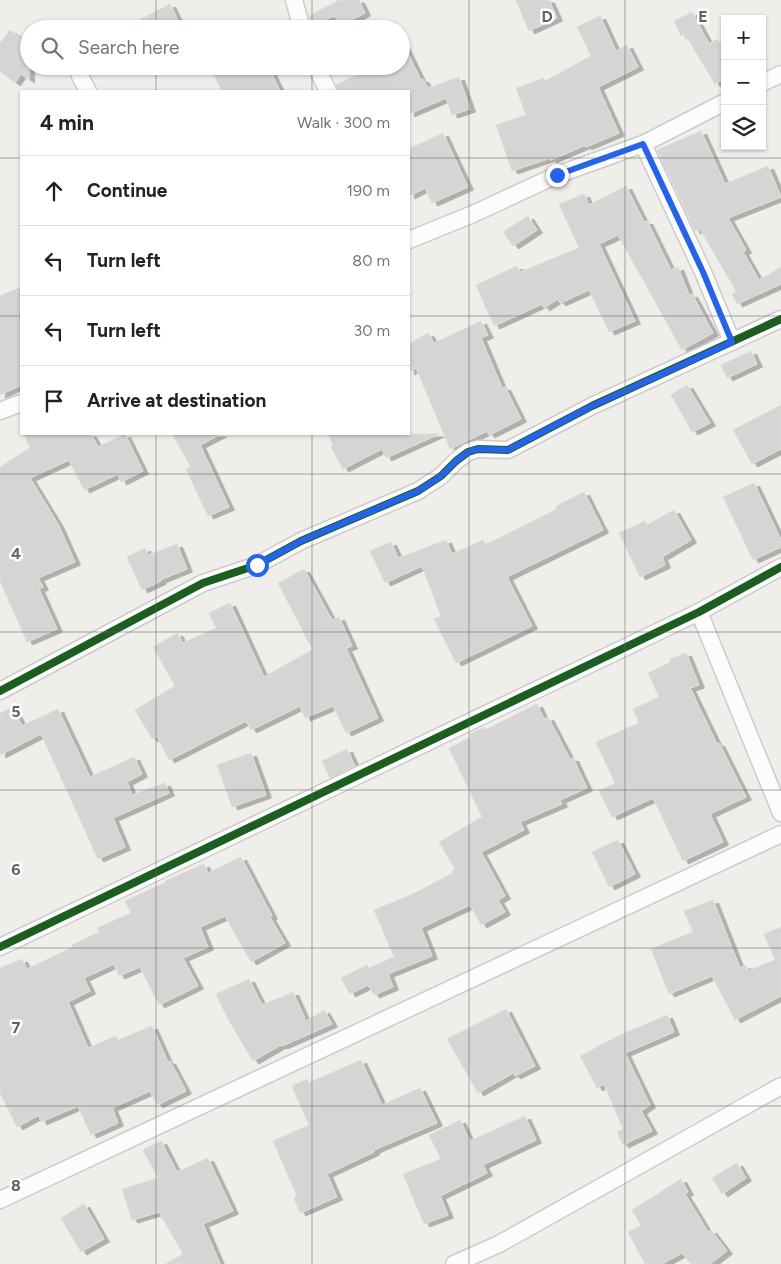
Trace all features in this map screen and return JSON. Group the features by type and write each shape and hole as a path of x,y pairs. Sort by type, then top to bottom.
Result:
{"street":[{"path":"294,0 300,20"},
{"path":"766,81 781,74"},
{"path":"320,75 328,90"},
{"path":"80,76 87,90"},
{"path":"410,237 473,214 557,175 643,144 721,104"},
{"path":"643,144 703,272 732,342"},
{"path":"0,691 203,584 257,565 301,541 418,491 441,476 468,452 478,449 508,450 592,406 781,319"},
{"path":"0,412 20,403"},
{"path":"0,947 699,612 781,567"},
{"path":"699,612 781,813"},
{"path":"0,1200 781,834"},
{"path":"454,1264 499,1244 781,1086"}],"building":[{"path":"339,0 359,0 365,13 352,20 337,20 335,16 323,20 310,20 309,16"},
{"path":"516,0 549,0 557,18 529,31"},
{"path":"170,4 178,20 139,20"},
{"path":"692,12 709,44 717,39 721,45 721,80 715,84 685,34 681,36 674,21"},
{"path":"600,16 616,51 627,45 638,67 598,87 619,133 551,160 550,158 512,171 496,125 526,115 516,88 544,78 545,81 591,56 577,27"},
{"path":"10,30 20,37 20,75 15,83 0,71 0,43"},
{"path":"410,57 421,80 423,79 428,88 459,77 470,109 452,115 446,98 410,114 410,90 338,90 336,85 356,75 410,75"},
{"path":"22,75 29,75 29,80"},
{"path":"214,75 272,75 280,90 221,90"},
{"path":"701,131 725,184 768,166 781,197 728,218 746,250 743,252 759,280 781,267 781,284 737,304 732,294 736,292 732,284 700,229 695,231 657,150"},
{"path":"443,133 468,187 432,203 425,188 410,196 410,149"},
{"path":"626,186 644,222 647,221 671,270 678,267 689,295 692,294 713,333 682,350 618,235 599,244 635,321 609,332 589,290 560,303 558,299 544,308 542,304 494,326 476,285 517,266 520,272 579,248 559,204 584,194 589,205"},
{"path":"528,216 537,230 513,246 503,232"},
{"path":"20,287 20,385 0,395 0,296"},
{"path":"481,321 488,335 481,338 502,388 505,387 521,419 489,435 487,431 450,449 416,368 410,371 410,343 428,333 434,343"},
{"path":"751,351 757,364 727,378 721,365"},
{"path":"687,385 710,423 692,432 671,395"},
{"path":"781,405 781,449 752,464 733,430"},
{"path":"439,434 386,458 382,449 343,469 331,447 333,446 328,435"},
{"path":"24,435 92,435 98,447 125,435 143,471 121,482 118,474 84,490 69,460 30,478 58,524 75,562 38,578 43,587 39,589 57,629 27,642 0,581 0,467 30,448"},
{"path":"173,435 219,435 200,445 229,507 208,516 186,469 191,467"},
{"path":"754,483 781,540 781,547 753,560 723,497"},
{"path":"584,492 603,530 507,577 532,626 456,663 434,619 441,616 422,566 385,583 370,551 391,542 398,558 446,540 452,554 483,540 485,545 557,509 556,506"},
{"path":"674,510 691,540 662,557 665,565 640,577 619,533 645,521 647,525"},
{"path":"177,544 187,569 142,590 127,557 145,548 148,555"},
{"path":"304,569 332,620 339,617 352,646 346,648 378,718 346,733 333,706 305,718 300,706 251,730 246,721 169,760 157,736 152,739 135,710 175,686 153,647 177,633 183,643 216,628 209,613 230,603 264,677 313,649 278,583"},
{"path":"686,653 699,685 690,688 717,744 719,743 746,797 710,814 723,842 683,861 653,798 612,817 599,791 615,783 596,742 639,723 633,709 659,697 648,673 671,662 670,659"},
{"path":"537,704 544,719 548,717 570,759 573,758 587,788 560,800 562,804 520,822 524,830 481,852 505,896 498,900 505,912 481,925 470,905 421,928 432,956 388,974 393,987 374,995 368,985 350,994 341,978 367,965 369,968 394,957 374,910 413,894 453,873 452,870 455,869 439,842 482,817 449,748 471,737 470,734 484,727 485,730"},
{"path":"13,707 22,726 58,709 90,777 134,757 142,774 127,782 132,795 165,783 169,793 113,818 125,847 98,859 41,734 0,755 0,713"},
{"path":"347,749 355,766 330,778 322,761"},
{"path":"251,753 266,795 232,807 217,765"},
{"path":"618,840 635,874 609,887 592,852"},
{"path":"241,857 272,916 270,917 285,943 251,962 225,916 200,927 208,947 183,958 198,986 159,1005 140,967 119,976 114,964 84,978 90,991 68,1002 88,1048 116,1036 118,1040 152,1026 168,1062 170,1061 186,1091 157,1105 150,1091 112,1108 118,1123 91,1135 78,1106 41,1122 39,1115 17,1127 0,1093 0,968 22,959 27,969 99,932 97,928 131,913 125,901 204,864 208,873"},
{"path":"713,900 740,968 745,965 748,971 775,960 764,934 781,927 781,996 735,1020 712,976 669,994 651,949 693,932 684,911"},
{"path":"249,979 262,1005 293,992 306,1021 324,1010 332,1024 281,1045 253,1061 228,1019 216,994"},
{"path":"506,1009 535,1066 515,1076 513,1073 478,1093 447,1039"},
{"path":"667,1015 674,1032 625,1053 650,1105 641,1111 652,1131 623,1145 617,1132 623,1129 604,1084 597,1088 580,1056 616,1037"},
{"path":"361,1060 382,1105 420,1088 437,1123 374,1150 374,1152 327,1174 337,1197 300,1213 294,1198 297,1196 273,1141 309,1125 292,1086 307,1079 308,1083"},
{"path":"525,1116 536,1140 483,1165 487,1173 440,1196 448,1215 424,1224 403,1174 441,1159 429,1135 460,1120 470,1141"},
{"path":"161,1141 177,1172 208,1158 233,1211 203,1224 220,1264 165,1264 183,1254 159,1212 132,1220 122,1189 158,1178 143,1150"},
{"path":"737,1163 746,1178 722,1194 712,1178"},
{"path":"681,1179 688,1192 685,1194 708,1232 711,1230 727,1251 710,1264 691,1264 682,1253 662,1264 645,1264 628,1232 641,1225 632,1210"},
{"path":"84,1204 104,1239 81,1252 61,1218"}],"cycle path":[{"path":"0,691 203,583 257,565 301,541 418,491 441,476 468,452 478,449 508,450 592,406 781,319"},
{"path":"0,947 699,612 781,567"}],"route":[{"path":"257,565 301,541 418,491 441,476 468,452 478,449 508,450 592,406 732,342 703,272 643,144 557,175"}]}
